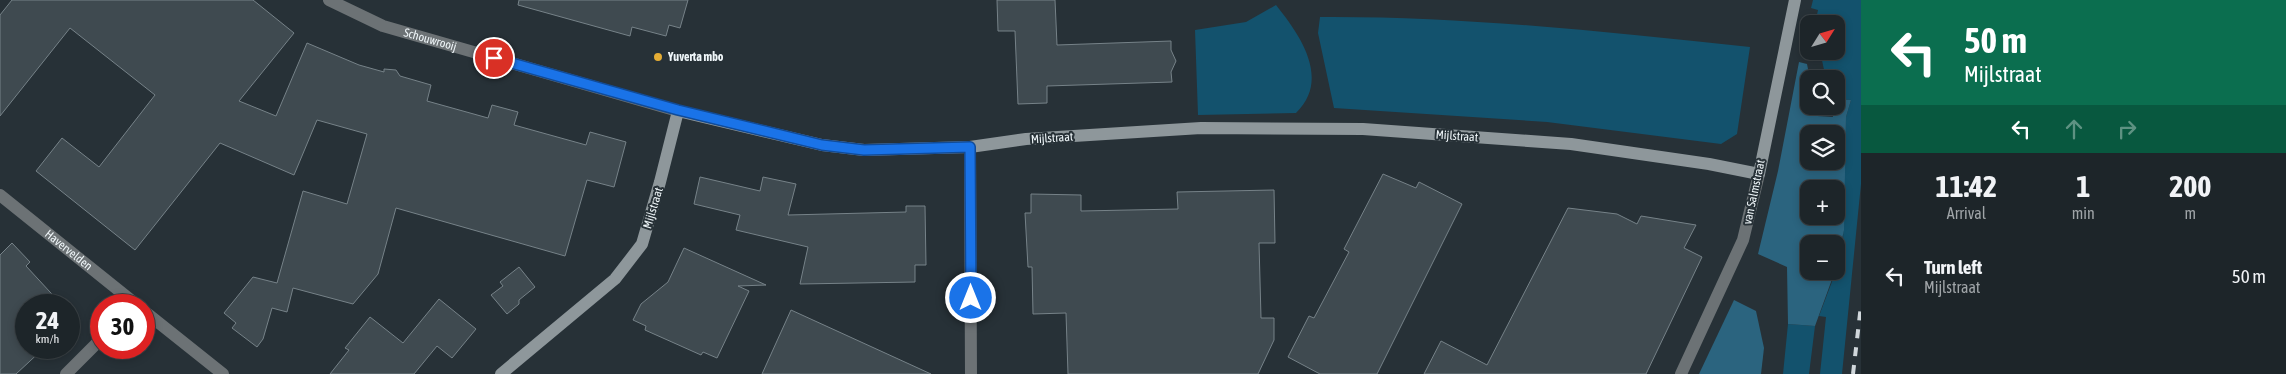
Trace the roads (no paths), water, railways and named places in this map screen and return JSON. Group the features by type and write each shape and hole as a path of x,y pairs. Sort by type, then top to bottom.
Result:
{"main road":[{"name":"van Salmstraat","path":"1759,174 1795,0"},
{"name":"Mijlstraat","path":"501,374 615,279 642,244 678,110 822,145 864,150 970,147 1026,139 1201,128 1363,129 1571,144 1709,164 1759,174"}],"street":[{"name":"Schouwrooij","path":"329,0 383,26 678,110"},
{"path":"970,147 971,374"},
{"name":"van Salmstraat","path":"1682,374 1743,240 1759,174"},
{"name":"Havervelden","path":"0,195 123,294"},
{"name":"Havervelden","path":"155,320 223,374"},
{"path":"66,374 90,350"}],"railway":[{"path":"1853,374 1861,305"}],"place":[{"name":"Yuverta mbo","path":"658,57"}]}
